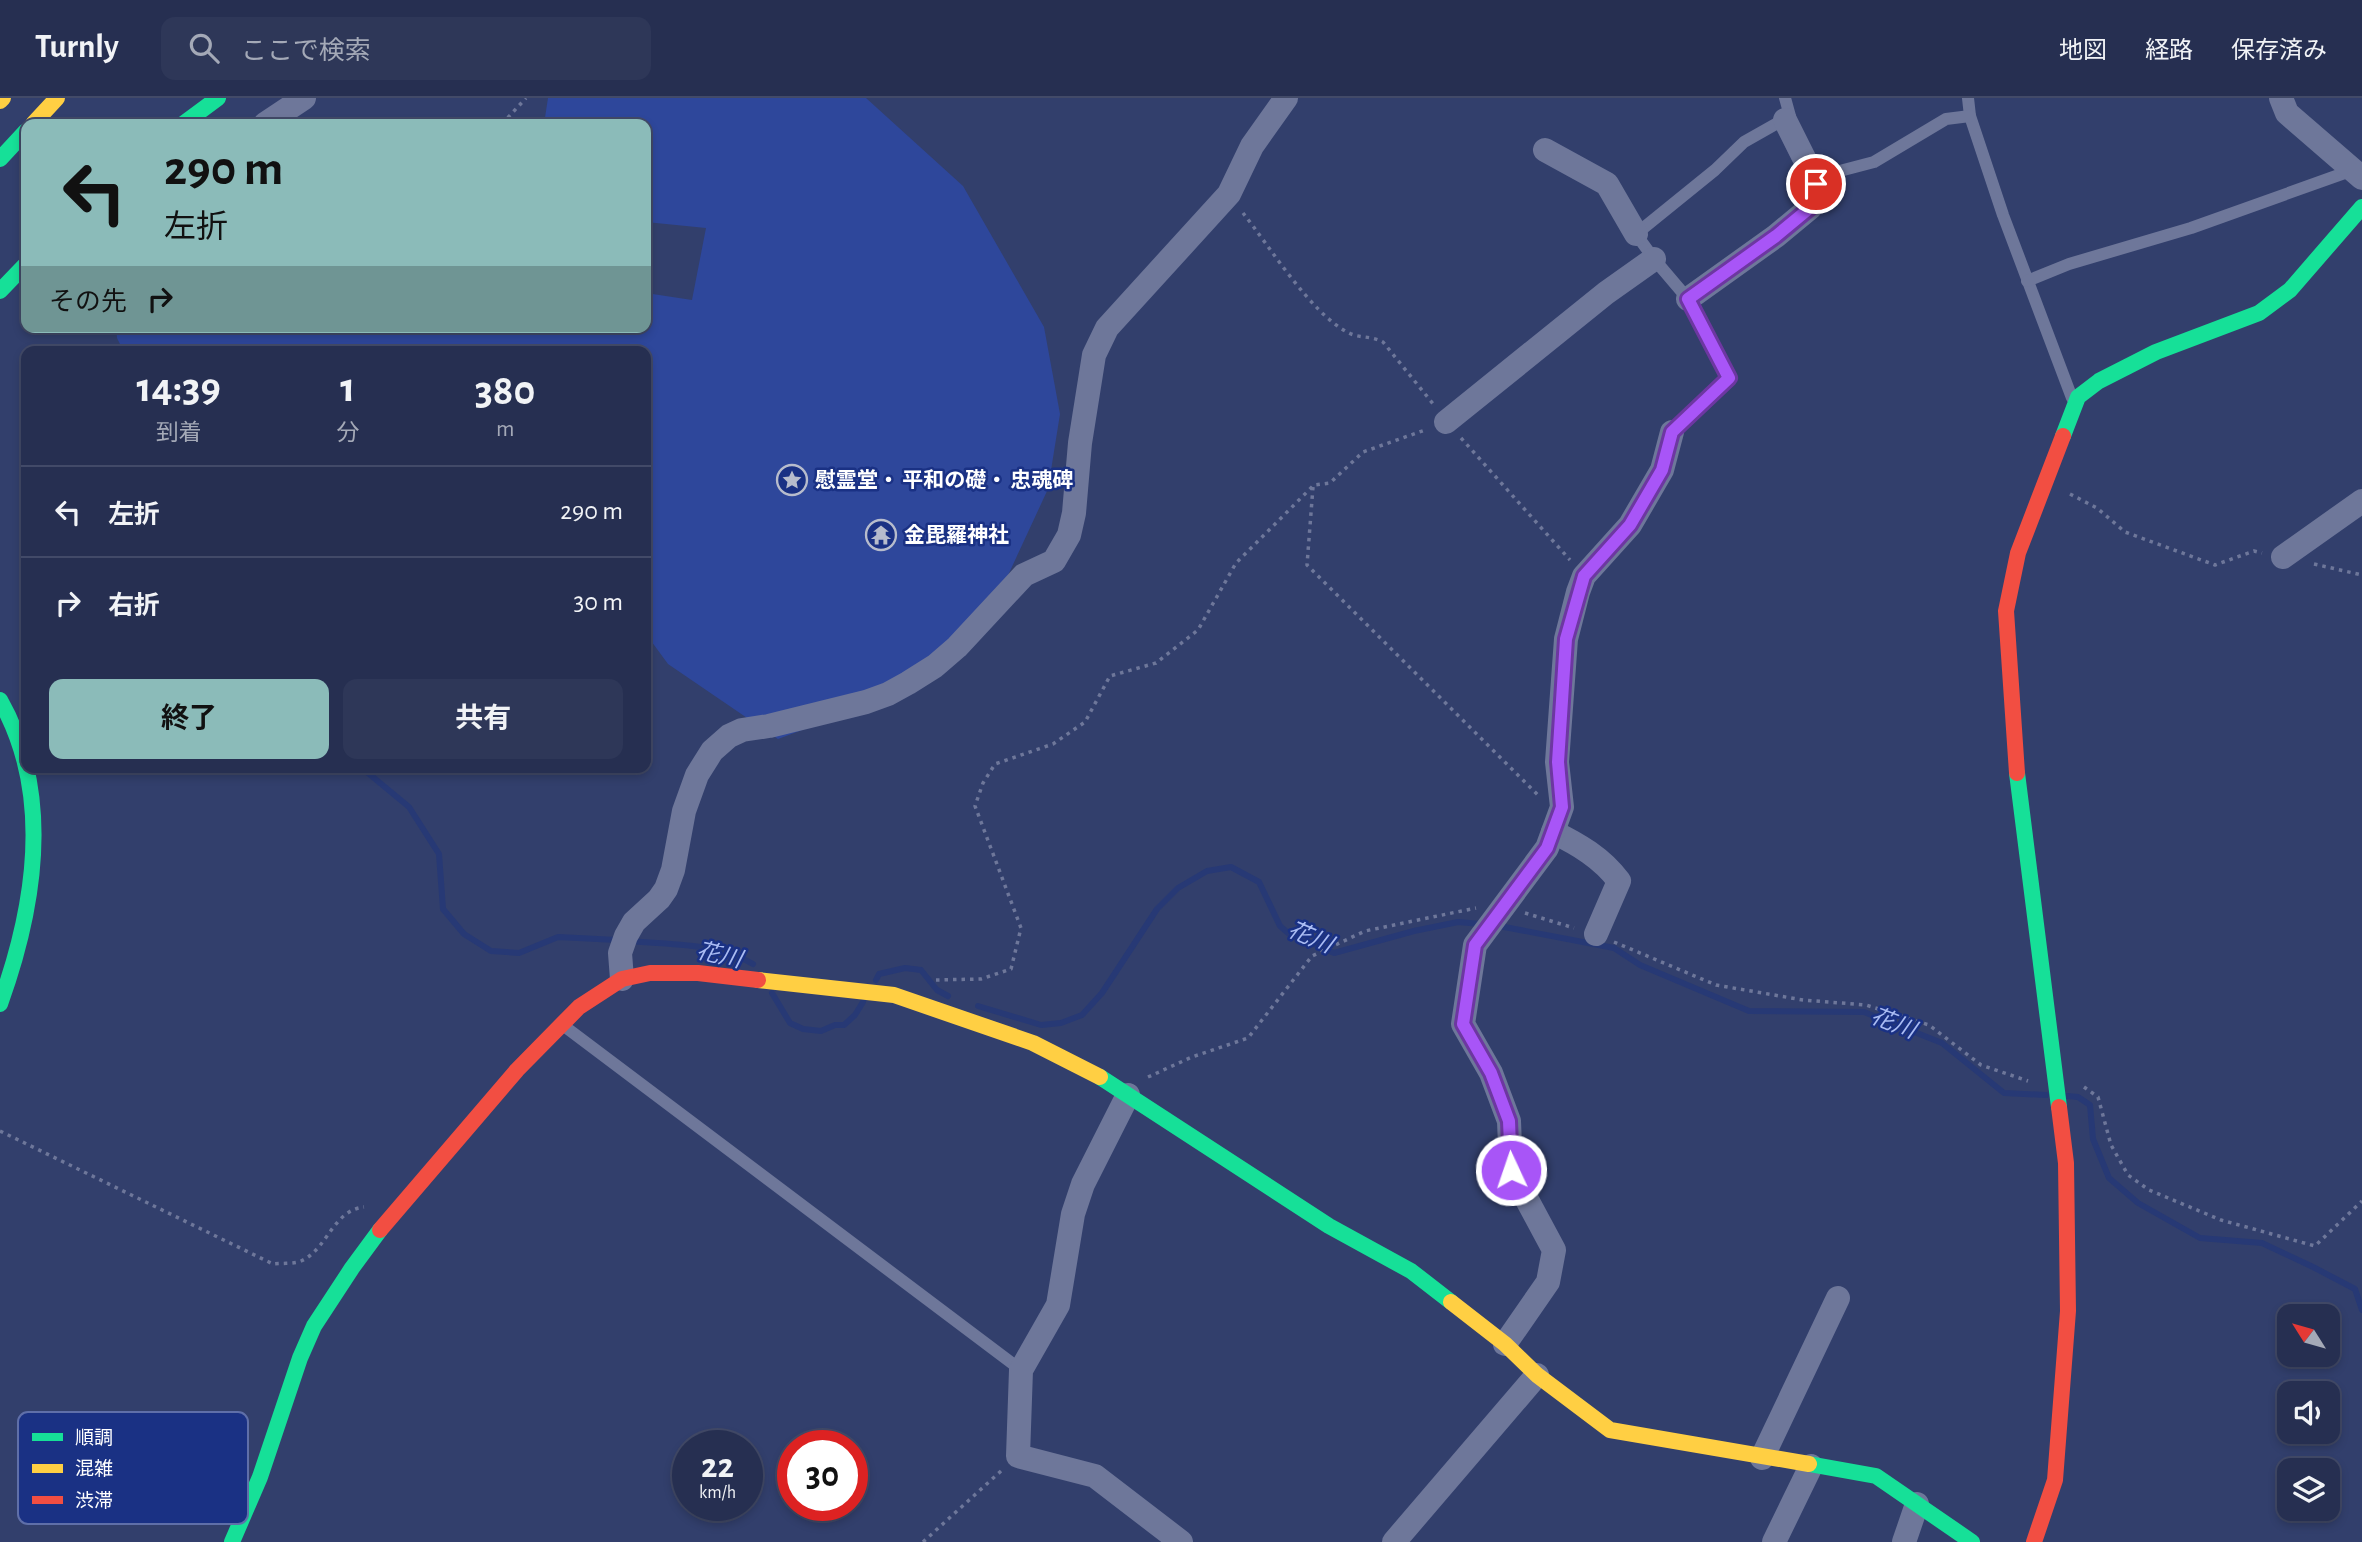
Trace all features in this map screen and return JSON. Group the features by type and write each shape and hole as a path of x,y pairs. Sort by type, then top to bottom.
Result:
{"main road":[{"path":"38,119 57,98"},
{"path":"190,119 218,98"},
{"path":"0,159 21,136"},
{"path":"2034,1542 2054,1480 2068,1311 2066,1163 2014,753 2006,611 2018,553 2066,435 2078,397 2099,381 2155,352 2259,313 2291,290 2362,207"},
{"path":"0,291 21,269"},
{"path":"0,700 21,752"},
{"path":"0,1004 15,966 26,925 36,848 27,773"},
{"path":"248,1505 314,1326 363,1252 391,1216 517,1070 561,1024 594,995 622,979 650,972 698,973 894,995 1033,1043 1105,1080 1329,1226 1411,1271 1505,1345 1537,1375 1610,1430 1876,1476 1972,1542"},
{"path":"232,1542 240,1524"}],"street":[{"path":"272,119 304,98"},
{"path":"622,979 620,953 626,936 634,922 666,889 673,870 684,811 697,775 712,751 729,736 743,730 866,702 908,683 935,666 957,647 1024,575 1054,561 1069,535 1094,355 1107,328 1229,194 1252,146 1286,98"},
{"path":"2281,98 2287,113 2357,174"},
{"path":"1688,299 1776,236 1811,207 1816,184 1785,109"},
{"path":"1545,150 1607,184 1636,234"},
{"path":"1446,422 1606,293 1654,259"},
{"path":"1505,1345 1548,1282 1554,1250 1511,1170 1509,1121 1491,1073 1463,1024 1475,945 1547,848 1562,807 1558,762 1566,639 1584,576 1630,525 1662,470 1672,432"},
{"path":"2283,557 2362,501"},
{"path":"1556,824 1611,870 1619,881 1595,934"},
{"path":"1128,1095 1083,1184 1073,1213 1058,1305 1021,1370 1018,1456 1094,1476 1181,1542"},
{"path":"1762,1458 1838,1298"},
{"path":"1394,1542 1537,1375"},
{"path":"1774,1542 1811,1466"},
{"path":"1904,1542 1917,1504"}],"lane":[{"path":"1968,98 1970,116 2027,281 2075,405"},
{"path":"1672,432 1729,378 1688,299 1636,234 1785,109"},
{"path":"1813,178 1874,162 1946,119 1970,116"},
{"path":"2027,281 2069,264 2191,229 2357,174"},
{"path":"561,1024 1021,1370"}],"path":[{"path":"507,119 526,98"},
{"path":"1229,194 1311,303 1346,332 1357,336 1373,336 1383,342 1446,422 1584,576"},
{"path":"927,980 981,979 1011,969 1021,928 975,806 983,783 995,764 1053,744 1084,722 1110,676 1156,663 1198,630 1236,563 1314,485 1330,483 1363,452 1446,422"},
{"path":"2046,482 2097,508 2125,532 2215,565 2254,551 2362,575"},
{"path":"1314,485 1307,565 1556,824"},
{"path":"1128,1095 1152,1073 1248,1038 1312,956 1364,931 1466,908 1502,906 1595,934 1716,985 1804,1000 1866,1005 1929,1025 1981,1065 2033,1083 2056,1080 2087,1087 2098,1097 2111,1145 2128,1175 2149,1190 2221,1220 2315,1246 2362,1201"},
{"path":"0,1131 273,1264 301,1261 316,1249 343,1216 355,1208 374,1206 391,1216"},
{"path":"923,1542 1018,1456"}],"shaded area":[{"path":"548,98 866,98 963,186 1044,327 1060,414 1048,489 997,599 920,686 778,739 668,664 651,641 651,346 121,346 117,333 651,333 651,294 692,300 706,228 651,222 651,119 545,119"}],"waterway":[{"name":"花川","path":"368,773 409,807 439,854 443,909 464,934 491,951 519,953 558,937 617,940"},
{"name":"花川","path":"978,1006 1041,1025 1061,1023 1082,1015 1102,993 1157,909 1178,888 1207,871 1231,867 1259,882 1280,926 1288,933 1334,953 1458,922 1481,924"},
{"name":"花川","path":"1499,926 1614,948 1640,965 1749,1011 1864,1012 1942,1043 2004,1093 2046,1095"},
{"name":"花川","path":"631,941 710,949 740,957 753,964"},
{"name":"花川","path":"876,980 879,974 905,968 921,970 937,990 948,996"},
{"name":"花川","path":"772,993 790,1023 803,1029 821,1031 835,1025 844,1025 855,1015 863,1002"},
{"name":"花川","path":"2067,1096 2078,1097 2090,1105 2093,1139 2109,1178 2138,1203 2200,1238 2262,1243 2313,1267 2355,1289 2362,1310"}],"traffic: fast":[{"path":"190,119 218,98"},
{"path":"0,159 21,136"},
{"path":"2063,436 2078,397 2099,381 2156,352 2259,313 2290,290 2362,207"},
{"path":"0,291 21,269"},
{"path":"0,700 21,750"},
{"path":"0,1004 22,929 30,890 33,812 28,773"},
{"path":"2017,773 2059,1107"},
{"path":"1100,1077 1329,1226 1411,1271 1451,1302"},
{"path":"248,1505 314,1326 380,1230"},
{"path":"1809,1464 1876,1476 1972,1542"},
{"path":"232,1542 240,1524"}],"traffic: slow":[{"path":"0,101 3,98"},
{"path":"38,119 57,98"},
{"path":"758,980 894,995 1033,1043 1100,1077"},
{"path":"1451,1302 1505,1344 1537,1375 1610,1430 1809,1464"}],"traffic: jam":[{"path":"2017,773 2006,611 2018,553 2063,436"},
{"path":"380,1230 517,1070 579,1007 622,979 650,973 698,973 758,980"},
{"path":"2034,1542 2055,1480 2068,1311 2066,1163 2059,1107"}],"place":[{"name":"慰霊堂・ 平和の礎・ 忠魂碑","path":"792,480"},
{"name":"金毘羅神社","path":"881,535"}],"route":[{"path":"1511,1170 1509,1121 1491,1073 1463,1024 1475,945 1547,848 1562,807 1558,762 1566,639 1578,592 1584,576 1630,525 1662,470 1672,432 1729,378 1688,299 1776,236 1811,207 1816,184"}]}
